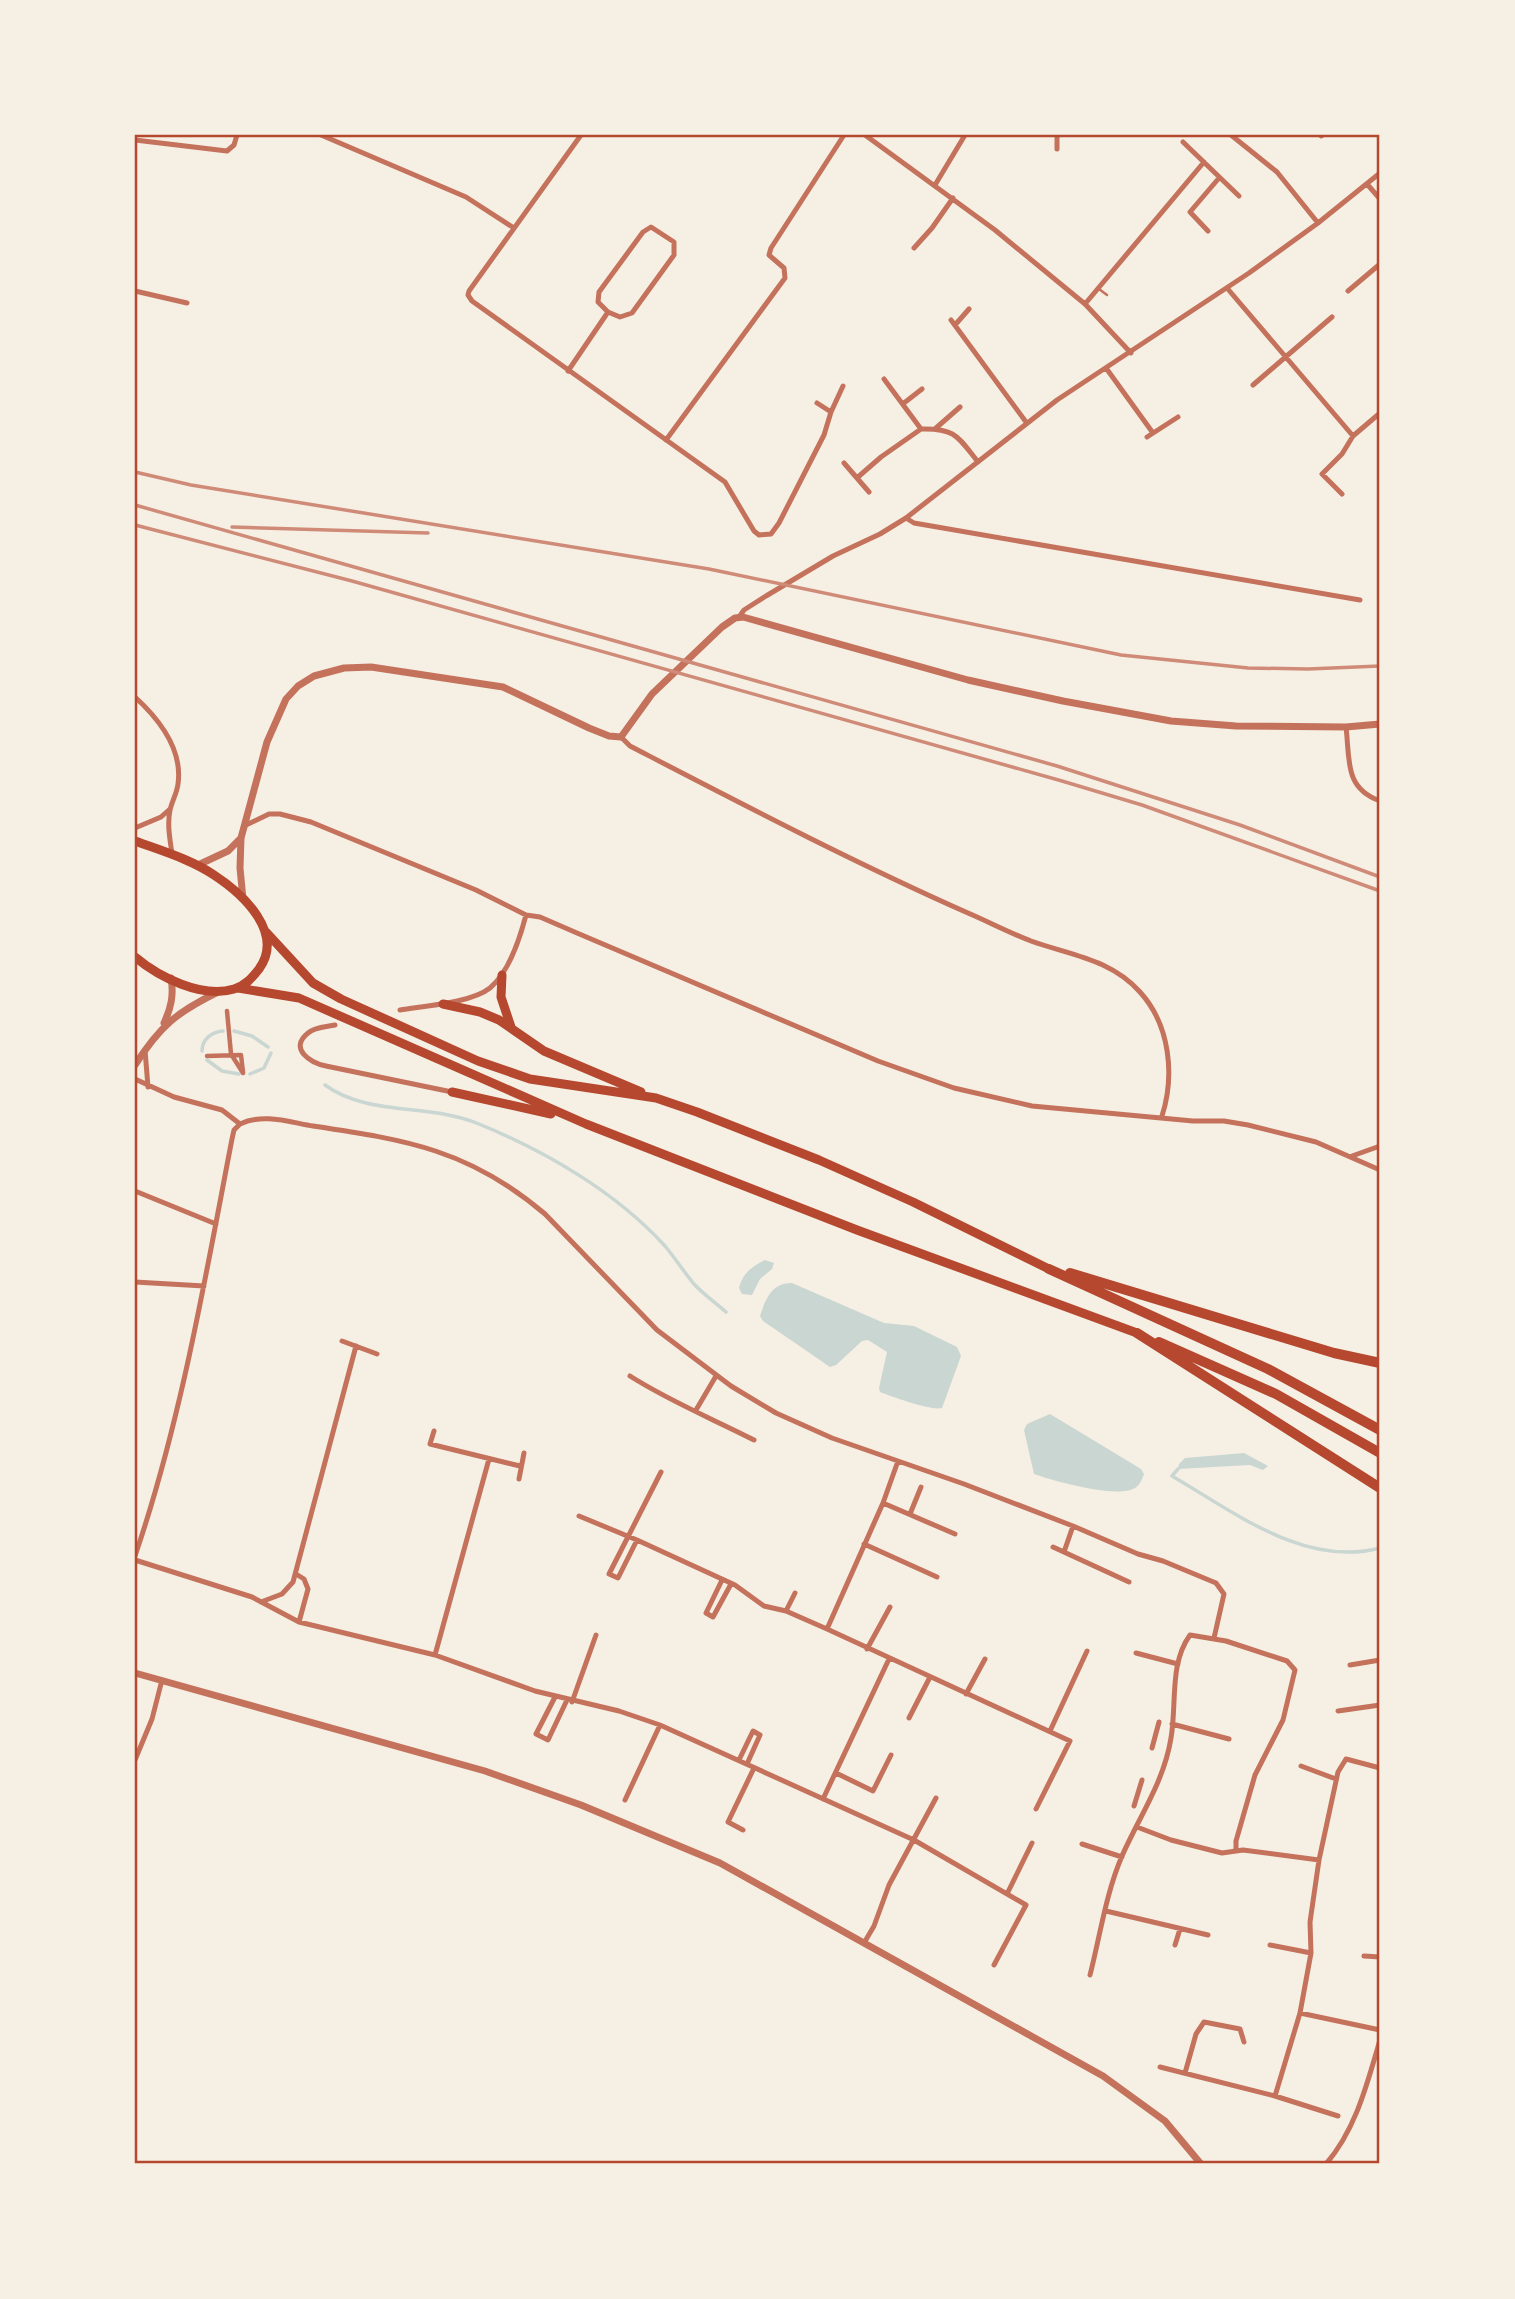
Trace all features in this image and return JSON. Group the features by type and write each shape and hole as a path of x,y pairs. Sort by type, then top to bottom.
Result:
{"highway":[{"path":"1049,1269 1067,1272 1334,1353 1380,1363"},
{"path":"1049,1269 1268,1369 1380,1430"},
{"path":"1137,1333 1276,1394 1380,1453"},
{"path":"1137,1333 1380,1488"}],"main road":[{"path":"135,841 198,865 215,875 243,899 266,932 313,983 341,999 478,1061 530,1079 656,1098"},
{"path":"237,988 253,977 263,964 268,950 266,932"},
{"path":"135,957 171,978 196,988 219,991 237,988 299,998 586,1124 856,1230 1137,1333"},
{"path":"502,975 501,997 511,1027"},
{"path":"443,1004 480,1012 511,1027 544,1051 656,1098 819,1160 924,1207 1049,1269"},
{"path":"452,1092 586,1124"}],"street":[{"path":"135,140 227,150 234,145 237,135"},
{"path":"321,135 466,197 514,228"},
{"path":"581,135 469,291 470,298 725,482 755,533 769,536 779,523 818,446 843,386"},
{"path":"666,440 785,278 784,268 769,255 771,248 844,135"},
{"path":"865,135 953,198 1085,304 1130,353"},
{"path":"935,185 965,135"},
{"path":"1057,135 1057,149"},
{"path":"1231,135 1277,172 1318,223"},
{"path":"1183,142 1239,196"},
{"path":"1085,304 1204,162"},
{"path":"739,618 744,610 766,596 906,518 1026,422 1227,288 1318,223 1380,173"},
{"path":"1208,231 1190,212 1219,178"},
{"path":"1367,184 1380,200"},
{"path":"915,247 953,198"},
{"path":"651,228 657,229 674,242 674,255 632,313 620,317 608,313 598,302 599,292 643,232 651,228"},
{"path":"1348,291 1380,264"},
{"path":"1227,288 1353,436"},
{"path":"135,291 187,303"},
{"path":"969,309 953,322 1026,422"},
{"path":"568,371 608,313"},
{"path":"1253,385 1332,317"},
{"path":"1106,368 1150,435 1178,416"},
{"path":"884,379 921,429"},
{"path":"904,403 922,389"},
{"path":"817,403 831,412"},
{"path":"935,429 960,407"},
{"path":"1342,494 1322,474 1342,454 1353,436 1380,413"},
{"path":"858,477 921,429 948,430 961,438 978,462"},
{"path":"844,463 869,492"},
{"path":"906,518 914,523 1360,600"},
{"path":"621,737 652,694 730,621 739,618 748,618 968,680 1171,721 1236,726 1346,727 1380,724"},
{"path":"243,899 240,868 244,826 267,742 281,706 298,685 328,671 371,667 503,687 589,728 609,736 621,737 630,746 710,788 931,896 1031,940 1095,960 1111,968 1131,982 1149,1002 1163,1031 1170,1069 1168,1097 1162,1116"},
{"path":"135,698 158,722 174,750 179,778 170,809 168,831 172,854"},
{"path":"1346,727 1350,769 1357,788 1363,794 1380,801"},
{"path":"135,828 161,817 170,809"},
{"path":"244,826 270,814 290,817 347,836 526,915 540,917 878,1061 954,1088 1032,1106 1162,1116 1193,1121 1224,1121 1272,1130 1316,1142 1380,1170"},
{"path":"198,865 228,851 241,838"},
{"path":"400,1010 443,1004 482,993 502,975 526,915"},
{"path":"163,1027 171,1008 171,978"},
{"path":"135,1065 163,1027 189,1006 219,991"},
{"path":"207,1056 233,1056 227,1011"},
{"path":"335,1025 309,1032 302,1039 300,1048 303,1056 312,1063 452,1092"},
{"path":"145,1050 148,1087"},
{"path":"135,1079 174,1097 222,1110 240,1124"},
{"path":"994,1965 1026,1905 914,1840 660,1725 620,1711 555,1697 435,1656 299,1622 252,1597 135,1558 158,1484 204,1286 234,1130 240,1124 261,1118 388,1137 448,1154 491,1175 545,1214 657,1330 716,1376 800,1426 964,1484 1220,1586 1224,1594 1214,1638"},
{"path":"1352,1156 1380,1146"},
{"path":"135,1191 216,1224"},
{"path":"135,1282 204,1286"},
{"path":"342,1341 377,1354"},
{"path":"261,1602 286,1591 296,1574 356,1346"},
{"path":"630,1376 655,1392 754,1440"},
{"path":"696,1410 716,1376"},
{"path":"434,1431 430,1444 520,1466"},
{"path":"519,1479 524,1453"},
{"path":"435,1656 488,1459"},
{"path":"827,1629 883,1503 898,1461"},
{"path":"637,1540 618,1578 610,1574 661,1472"},
{"path":"909,1514 921,1487"},
{"path":"883,1503 955,1534"},
{"path":"579,1516 731,1584 764,1606 786,1611 827,1629 889,1660 1070,1741 1036,1809"},
{"path":"1065,1552 1073,1526"},
{"path":"864,1544 937,1577"},
{"path":"1053,1546 1129,1582"},
{"path":"296,1574 304,1579 308,1589 299,1622"},
{"path":"722,1580 706,1614 713,1617 731,1584"},
{"path":"786,1611 795,1592"},
{"path":"867,1649 890,1607"},
{"path":"555,1697 536,1734 548,1740 569,1701 596,1635"},
{"path":"1090,1975 1105,1911 1122,1857 1164,1769 1171,1737 1178,1664 1182,1646 1190,1635 1214,1638 1287,1661 1295,1670 1283,1720 1255,1775 1236,1841 1236,1851"},
{"path":"1050,1731 1087,1651"},
{"path":"1136,1653 1178,1664"},
{"path":"966,1694 985,1658"},
{"path":"823,1799 889,1660"},
{"path":"1350,1665 1380,1660"},
{"path":"135,1673 485,1771 581,1805 720,1863 1103,2076 1165,2121 1201,2164"},
{"path":"909,1718 930,1677"},
{"path":"135,1760 162,1680"},
{"path":"1338,1711 1380,1704"},
{"path":"1152,1748 1159,1722"},
{"path":"1172,1724 1229,1739"},
{"path":"625,1800 660,1725"},
{"path":"739,1760 753,1731 760,1735 747,1764"},
{"path":"1155,1737 1171,1737"},
{"path":"836,1773 873,1791 891,1755"},
{"path":"1275,2096 1300,2013 1311,1954 1310,1922 1319,1860 1341,1763 1346,1759 1380,1768"},
{"path":"1301,1766 1336,1779"},
{"path":"743,1830 728,1822 754,1768"},
{"path":"1134,1806 1142,1780"},
{"path":"1138,1793 1152,1796"},
{"path":"864,1943 874,1926 889,1885 936,1798"},
{"path":"1138,1828 1222,1853 1258,1851 1319,1860"},
{"path":"1007,1894 1032,1843"},
{"path":"1082,1844 1122,1857"},
{"path":"1105,1911 1208,1935"},
{"path":"1175,1945 1180,1929"},
{"path":"1270,1945 1311,1954"},
{"path":"1364,1956 1380,1957"},
{"path":"1300,2013 1380,2030"},
{"path":"1185,2073 1196,2034 1204,2022 1240,2029 1244,2042"},
{"path":"1326,2164 1357,2114 1380,2040"},
{"path":"1160,2067 1275,2096 1338,2116"},
{"path":"1191,2154 1192,2164"}],"lane":[{"path":"1099,289 1107,295"},
{"path":"135,1737 143,1742"}],"shaded area":[{"path":"765,1260 774,1263 772,1269 760,1279 752,1295 742,1294 739,1288 745,1275"},
{"path":"792,1283 884,1323 914,1326 957,1347 961,1356 942,1408 921,1406 880,1392 887,1352 868,1340 862,1341 836,1365 830,1367 763,1321 760,1316 770,1293 779,1286"},
{"path":"1050,1414 1141,1469 1144,1474 1141,1482 1126,1491 1100,1490 1034,1474 1024,1430 1027,1424"},
{"path":"1244,1453 1268,1466 1263,1470 1250,1465 1178,1469 1185,1458"}],"waterway":[{"path":"202,1051 208,1037 223,1031"},
{"path":"234,1031 252,1036 268,1047"},
{"path":"250,1074 264,1068 271,1053"},
{"path":"207,1060 222,1071 239,1074"},
{"path":"325,1085 361,1102 440,1114 479,1124 554,1160 602,1191 646,1226 694,1284 726,1312"},
{"path":"1178,1469 1172,1476 1245,1520 1298,1544 1352,1552 1380,1548"}],"railway":[{"path":"135,472 191,485 709,569 1121,655 1248,668 1380,666"},
{"path":"135,505 1057,766 1240,825 1380,877"},
{"path":"135,525 352,581 1062,781 1142,805 1380,891"},
{"path":"232,527 428,533"}]}
